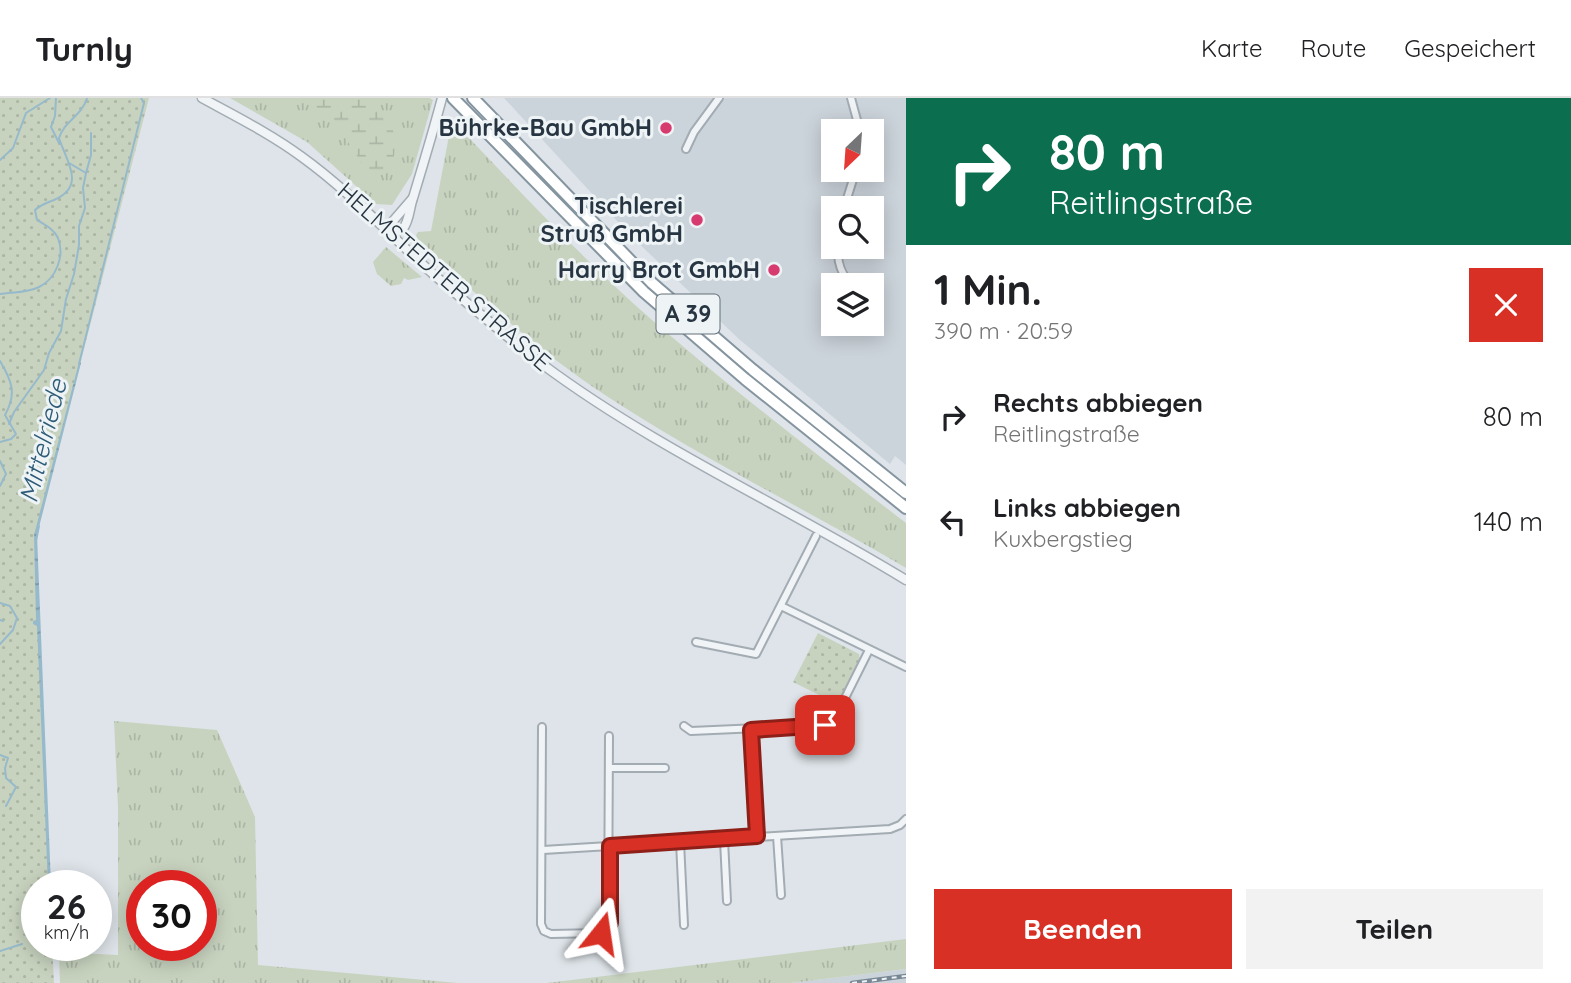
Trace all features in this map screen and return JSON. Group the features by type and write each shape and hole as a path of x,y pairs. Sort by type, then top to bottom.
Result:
{"highway":[{"name":"A 39","path":"453,98 597,246 693,336 906,508"},
{"name":"A 39","path":"473,98 652,283 752,370 906,493"}],"street":[{"name":"HELMSTEDTER STRASSE","path":"202,98 301,156 513,341 605,408 686,457 837,539 906,580"},
{"path":"390,233 393,221 412,199 442,98"},
{"path":"687,149 694,132 719,98"},
{"path":"851,98 857,119"},
{"path":"696,642 755,654 816,536"},
{"path":"781,606 906,667"},
{"path":"684,726 691,731 825,725 831,721 869,650"},
{"path":"542,727 541,923 544,931 551,934 601,933 608,930 609,736"},
{"path":"751,730 757,836"},
{"path":"608,768 665,768"},
{"path":"543,850 890,829 906,819"},
{"path":"778,836 781,895"},
{"path":"724,839 727,901"},
{"path":"680,842 684,925"}],"shaded area":[{"path":"504,98 906,98 906,465 895,456 890,464 740,340 630,235"},
{"path":"906,969 906,983 791,983"}],"green space":[{"path":"0,98 149,98 35,546 48,870 21,870 21,961 53,961 54,983 0,983"},
{"path":"230,98 433,100 412,174 392,205 376,204 307,142"},
{"path":"305,98 370,98 386,117 393,132 395,148 392,172 376,175 361,162 337,125"},
{"path":"452,120 575,247 652,320 746,398 906,523 906,568 679,441 605,395 533,342 419,243 416,235 418,232 431,231"},
{"path":"386,247 422,277 408,280 404,278 401,284 391,286 377,274 373,262"},
{"path":"818,633 859,654 858,666 837,704 793,682"},
{"path":"114,721 217,730 255,817 258,965 458,983 60,983 59,961 112,961 112,955 118,955 118,807"},
{"path":"906,939 906,969 791,983 547,983"}],"water":[{"path":"79,362 81,363 37,535 50,870 47,870 37,626 33,624 36,620 34,535"}],"waterway":[{"path":"0,160 13,148 26,113 50,98"},
{"path":"56,98 51,127 59,143"},
{"path":"0,294 39,287 50,278 58,266 58,238 52,230 37,220 35,210 70,188 72,172 59,138 87,98"},
{"name":"Mittelriede","path":"79,364 144,103 141,98"},
{"path":"86,173 91,155 91,133"},
{"path":"9,424 14,412 44,370 49,353 61,331 79,245 79,226 85,208 83,188 86,173 69,163"},
{"path":"0,361 8,375 12,394 5,415 16,434 11,439 0,442"},
{"path":"0,461 6,474 0,486"},
{"name":"Mittelriede","path":"36,541 39,526"},
{"path":"0,603 10,606 17,618 13,630 0,644"},
{"path":"0,755 8,758 6,778 16,787 6,806"},
{"path":"0,951 21,944"}],"railway":[{"path":"852,983 906,976"}],"place":[{"name":"Bührke-Bau GmbH","path":"666,128"},
{"name":"Tischlerei Struß GmbH","path":"697,220"},
{"name":"Harry Brot GmbH","path":"774,270"}],"route":[{"path":"601,933 608,930 610,922 610,846 757,836 751,730 825,725"}]}
